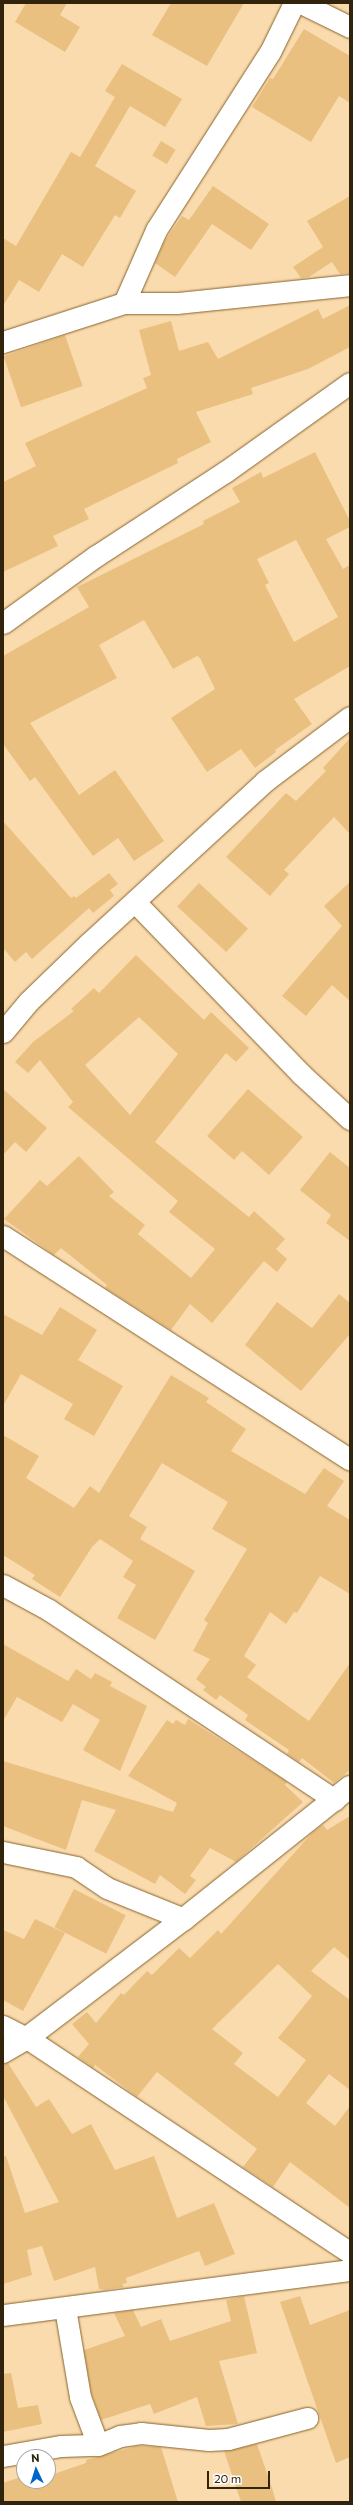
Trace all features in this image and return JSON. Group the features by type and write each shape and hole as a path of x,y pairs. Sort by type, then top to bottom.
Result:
{"street":[{"path":"124,303 156,230 270,52 294,3"},
{"path":"301,3 350,28"},
{"path":"3,342 124,303 177,303 350,285"},
{"path":"3,623 350,383"},
{"path":"3,1032 30,1001 265,781 350,717"},
{"path":"135,902 301,1074 350,1119"},
{"path":"3,1236 350,1460"},
{"path":"3,1585 49,1610 343,1794 184,1919 27,2038 3,2052"},
{"path":"3,1852 76,1867 107,1888 184,1919"},
{"path":"3,2026 27,2038 350,2253"},
{"path":"3,2315 350,2270"},
{"path":"65,2308 80,2397 98,2445"},
{"path":"3,2456 61,2446 98,2445 120,2436 141,2433 209,2440 228,2439 307,2418"}],"building":[{"path":"26,3 67,3 60,15 80,27 65,52 15,22"},
{"path":"171,3 244,3 207,66 152,35"},
{"path":"304,29 350,56 350,103 339,96 311,142 252,107 270,78 273,79"},
{"path":"122,64 182,99 165,127 130,106 95,166 136,191 120,218 115,215 83,267 62,254 39,292 19,280 3,306 3,238 16,246 71,152 80,157 115,97 105,91"},
{"path":"161,141 176,150 167,164 152,156"},
{"path":"213,186 269,224 251,250 212,224 175,277 155,263 164,242 182,216 189,220"},
{"path":"350,196 350,273 340,274 332,262 309,277 301,278 293,267 323,247 307,221"},
{"path":"350,305 350,347 308,369 251,388 253,394 196,412 211,442 177,459 178,463 84,509 89,519 53,536 58,546 3,572 3,482 36,466 25,443 147,388 143,378 151,375 139,330 171,321 179,351 208,342 218,359 318,309 323,319"},
{"path":"65,335 83,386 21,407 4,356"},
{"path":"315,452 350,521 350,527 326,539 343,569 350,565 350,666 294,699 312,724 275,750 276,752 255,768 241,749 207,772 171,718 215,689 200,658 197,656 173,669 144,620 99,645 117,678 30,723 79,795 115,770 164,841 134,861 118,838 93,856 35,777 30,781 3,744 3,656 89,607 77,587 204,524 203,521 240,502 232,488 261,472 263,478","holes":["296,540 338,617 294,642 265,585 269,583 257,559"]},
{"path":"350,738 350,834 334,817 284,870 289,874 270,896 226,857 286,793 296,801 326,771 323,768"},
{"path":"3,821 71,898 74,896 76,898 109,873 118,884 110,890 114,896 93,913 89,908 32,959 26,952 15,962 3,948"},
{"path":"350,882 350,1001 332,985 306,1016 282,996 342,926 324,906"},
{"path":"199,883 248,929 226,952 177,906"},
{"path":"136,955 204,1020 211,1012 249,1048 236,1062 226,1053 155,1142 249,1217 254,1211 285,1239 276,1249 287,1259 277,1272 264,1261 212,1323 190,1304 171,1330 105,1288 107,1285 61,1248 54,1255 4,1219 40,1180 47,1186 79,1156 114,1192 109,1196 145,1225 138,1234 191,1278 215,1249 169,1212 178,1201 68,1107 73,1102 40,1060 28,1073 15,1062 33,1042 74,1011 71,1009 94,988 99,993","holes":["139,1017 178,1054 130,1115 85,1065"]},
{"path":"3,1089 47,1128 26,1152 15,1142 3,1155"},
{"path":"248,1089 303,1137 269,1175 242,1151 234,1160 207,1136"},
{"path":"330,1152 350,1168 350,1241 326,1223 331,1215 300,1190"},
{"path":"339,1294 350,1303 350,1334 301,1391 245,1345 277,1302 312,1328"},
{"path":"60,1307 97,1330 78,1360 123,1386 94,1436 64,1419 73,1404 21,1374 3,1406 3,1314 42,1335"},
{"path":"171,1375 209,1398 206,1402 246,1429 231,1451 305,1494 324,1468 344,1481 327,1506 350,1520 350,1594 320,1576 297,1613 294,1612 286,1624 270,1612 244,1656 256,1665 247,1677 309,1721 350,1663 350,1770 334,1783 302,1758 299,1762 287,1754 289,1750 245,1720 248,1715 220,1695 216,1700 203,1690 206,1687 196,1679 210,1659 193,1651 208,1623 204,1620 247,1549 212,1529 228,1502 162,1463 129,1516 147,1527 140,1539 195,1571 155,1640 117,1618 136,1585 123,1577 133,1561 100,1539 92,1547 60,1597 32,1579 35,1575 3,1555 3,1435 39,1456 26,1478 74,1508 90,1486 99,1493"},
{"path":"3,1644 68,1681 76,1669 91,1679 95,1673 112,1682 110,1686 147,1706 120,1771 83,1750 100,1720 73,1704 62,1722 17,1697 3,1721"},
{"path":"188,1719 287,1782 285,1785 303,1802 236,1862 210,1848 190,1876 196,1880 185,1894 160,1875 155,1884 94,1851 116,1810 82,1800 66,1850 3,1826 3,1761 173,1812 177,1803 128,1776 167,1720 173,1724 176,1720 185,1725"},
{"path":"350,1816 350,1960 334,1947 311,1971 350,2000 350,2090 329,2074 306,2103 335,2126 350,2106 350,2208 290,2162 273,2187 243,2167 257,2149 157,2072 137,2097 95,2065 93,2068 78,2057 89,2044 72,2024 87,2012 96,2023 121,1993 124,1995 147,1971 152,1975 179,1948 190,1958 218,1930 221,1934 313,1832 323,1825 327,1830","holes":["278,1964 312,1996 278,2038 306,2060 278,2097 234,2064 243,2053 212,2029"]},
{"path":"74,1889 126,1915 106,1954 54,1927"},
{"path":"35,1919 65,1933 23,2011 3,2000 3,1930 24,1939"},
{"path":"8,2063 36,2107 49,2099 72,2134 91,2124 115,2170 154,2156 177,2218 214,2203 235,2254 205,2266 199,2251 126,2278 127,2283 122,2284 124,2287 105,2290 99,2289 95,2267 54,2281 42,2246 27,2250 32,2275 3,2284 3,2157 6,2156 25,2213 59,2202 3,2096 3,2064"},
{"path":"244,2296 257,2353 219,2361 238,2424 206,2426 197,2397 154,2414 150,2404 101,2420 91,2392 84,2350 125,2336 114,2313 133,2310 141,2327 161,2319 170,2341 231,2321 226,2300"},
{"path":"300,2296 310,2325 350,2310 350,2457 336,2463 280,2302"},
{"path":"11,2373 18,2408 38,2405 42,2424 3,2432 3,2374"},
{"path":"257,2444 276,2502 241,2502 224,2451"},
{"path":"137,2446 161,2447 178,2502 3,2502 3,2483 16,2479 16,2489 56,2489 56,2473 86,2463 86,2460"}]}
